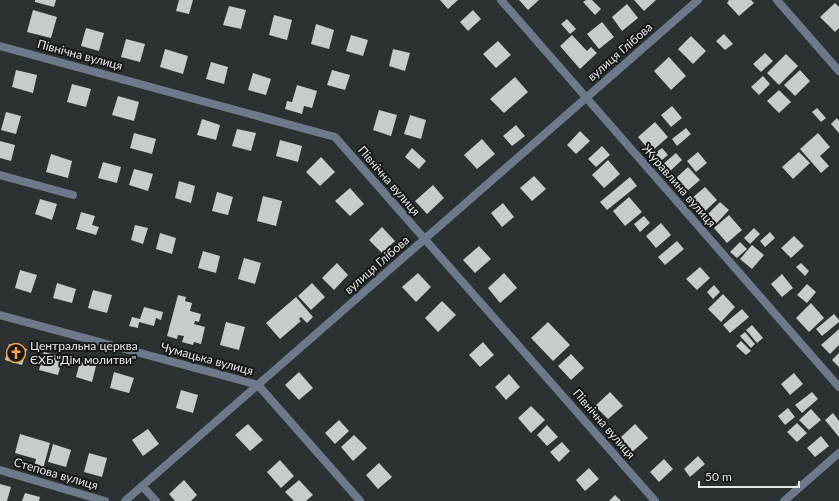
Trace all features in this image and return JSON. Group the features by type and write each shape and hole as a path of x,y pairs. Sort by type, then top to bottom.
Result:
{"street":[{"name":"Журавлина вулиця","path":"501,0 839,387"},
{"name":"вулиця Глібова","path":"125,501 698,0"},
{"path":"777,0 839,71"},
{"name":"Північна вулиця","path":"0,46 334,137 655,501"},
{"path":"0,175 73,195"},
{"name":"Чумацька вулиця","path":"0,315 258,385 360,501"},
{"path":"784,501 839,453"},
{"name":"Степова вулиця","path":"0,470 105,501"},
{"path":"142,486 156,501"}],"building":[{"path":"35,0 56,0 54,7 35,2"},
{"path":"179,0 193,0 189,14 176,11"},
{"path":"440,0 458,0 448,9"},
{"path":"519,0 539,0 528,10"},
{"path":"586,0 592,0 601,9 595,15 583,2"},
{"path":"634,0 656,0 644,11"},
{"path":"729,0 751,0 754,3 739,16 727,3"},
{"path":"835,3 839,7 839,28 835,32 820,17"},
{"path":"627,4 638,18 622,31 612,17"},
{"path":"229,6 246,10 241,29 223,25"},
{"path":"33,10 57,17 51,38 27,32"},
{"path":"473,10 481,19 468,31 460,22"},
{"path":"274,15 292,20 287,40 269,35"},
{"path":"567,19 576,29 570,34 561,24"},
{"path":"602,22 614,37 599,49 587,34"},
{"path":"316,24 334,30 329,49 311,44"},
{"path":"86,28 104,33 99,51 81,46"},
{"path":"724,34 733,44 725,50 716,41"},
{"path":"351,35 368,40 363,56 346,51"},
{"path":"572,35 587,51 591,47 597,53 580,69 560,46"},
{"path":"691,36 706,51 693,64 678,49"},
{"path":"126,39 145,44 140,62 121,57"},
{"path":"498,41 511,55 496,68 483,54"},
{"path":"165,49 188,56 183,74 160,67"},
{"path":"393,49 410,53 405,71 389,66"},
{"path":"765,53 773,61 761,72 753,64"},
{"path":"786,54 798,66 779,85 767,73"},
{"path":"669,57 686,76 671,90 654,71"},
{"path":"211,62 228,67 224,84 206,79"},
{"path":"16,70 37,75 33,93 12,87"},
{"path":"332,70 350,75 345,90 327,85"},
{"path":"800,70 810,81 795,96 784,85"},
{"path":"253,73 271,79 266,95 248,90"},
{"path":"763,76 770,84 759,95 751,87"},
{"path":"515,77 528,92 504,113 490,99"},
{"path":"72,84 91,89 86,107 67,102"},
{"path":"297,85 317,91 312,108 304,106 302,114 285,109 287,101 292,102"},
{"path":"779,90 791,102 779,113 767,101"},
{"path":"118,96 139,102 134,121 112,115"},
{"path":"672,106 682,118 671,127 661,115"},
{"path":"817,108 826,118 821,122 812,112"},
{"path":"379,110 397,115 391,136 373,130"},
{"path":"6,112 21,116 16,134 1,130"},
{"path":"410,115 426,120 421,139 404,134"},
{"path":"837,118 839,121 839,133 831,124"},
{"path":"202,119 220,125 216,140 197,135"},
{"path":"655,122 668,137 651,152 638,137"},
{"path":"516,125 525,136 512,146 503,136"},
{"path":"686,128 691,134 677,146 672,139"},
{"path":"237,129 256,133 251,151 232,146"},
{"path":"580,131 590,141 576,154 567,145"},
{"path":"134,133 156,139 152,154 130,148"},
{"path":"818,133 830,147 820,156 829,166 821,173 800,149"},
{"path":"482,139 495,154 477,169 464,155"},
{"path":"280,140 302,146 298,162 276,156"},
{"path":"0,141 15,145 11,161 0,158"},
{"path":"602,146 610,155 596,167 588,159"},
{"path":"412,148 426,161 419,169 405,157"},
{"path":"662,148 668,155 657,164 651,156"},
{"path":"698,152 707,163 696,172 687,161"},
{"path":"799,152 810,163 793,179 782,167"},
{"path":"676,153 682,160 668,173 662,165"},
{"path":"51,154 72,161 68,178 46,172"},
{"path":"321,157 335,172 320,186 306,172"},
{"path":"608,160 620,174 604,188 592,175"},
{"path":"103,162 121,167 117,183 98,178"},
{"path":"688,167 700,180 686,192 675,179"},
{"path":"134,169 153,174 148,191 129,185"},
{"path":"534,176 546,189 532,201 520,188"},
{"path":"630,177 637,186 607,210 600,202"},
{"path":"179,181 195,186 191,203 175,198"},
{"path":"433,185 444,198 427,214 415,201"},
{"path":"705,187 717,200 703,213 691,199"},
{"path":"350,188 364,204 350,216 335,201"},
{"path":"217,192 233,197 228,215 212,211"},
{"path":"263,196 282,201 276,226 257,221"},
{"path":"629,197 642,212 625,226 613,211"},
{"path":"40,199 57,204 52,220 35,214"},
{"path":"720,202 729,210 714,226 705,217"},
{"path":"503,203 514,217 502,227 491,213"},
{"path":"81,212 95,216 92,225 99,227 96,235 76,229"},
{"path":"729,215 742,230 727,243 714,228"},
{"path":"644,216 650,223 640,232 634,224"},
{"path":"661,223 671,235 656,248 646,236"},
{"path":"135,225 148,228 143,244 131,240"},
{"path":"382,227 395,241 382,253 369,240"},
{"path":"754,228 760,234 750,244 744,238"},
{"path":"770,232 775,238 765,247 760,241"},
{"path":"160,233 176,238 172,254 156,249"},
{"path":"794,236 804,246 791,258 781,248"},
{"path":"677,241 684,249 665,265 658,257"},
{"path":"740,242 747,249 737,258 730,252"},
{"path":"752,245 764,255 752,269 740,259"},
{"path":"479,246 491,259 475,273 463,260"},
{"path":"203,251 220,256 216,273 198,268"},
{"path":"244,258 261,263 255,284 238,279"},
{"path":"337,263 348,275 334,290 322,278"},
{"path":"801,263 809,271 805,276 796,267"},
{"path":"700,267 710,278 697,290 686,279"},
{"path":"20,270 37,275 31,293 15,288"},
{"path":"418,273 431,287 416,302 402,287"},
{"path":"504,273 517,288 500,303 488,288"},
{"path":"782,274 793,288 782,297 771,284"},
{"path":"57,283 76,289 72,303 53,298"},
{"path":"312,283 325,297 311,310 298,296"},
{"path":"807,284 816,292 807,303 797,295"},
{"path":"714,285 720,292 713,299 707,292"},
{"path":"93,290 112,295 107,313 88,308"},
{"path":"723,294 735,307 721,322 708,309"},
{"path":"178,295 186,297 185,301 192,303 190,311 201,314 199,322 195,321 194,324 205,327 201,344 194,342 193,345 182,342 184,336 178,335 177,339 167,336"},
{"path":"296,297 313,317 307,323 301,317 299,319 301,321 280,339 266,323"},
{"path":"442,301 456,315 438,332 425,318"},
{"path":"811,303 824,318 809,332 796,318"},
{"path":"144,307 163,312 161,320 156,318 154,326 139,322 138,328 129,326 132,317 140,319"},
{"path":"742,309 749,317 730,333 723,325"},
{"path":"834,314 839,322 822,336 816,329"},
{"path":"226,322 245,327 239,350 220,345"},
{"path":"548,322 570,345 553,361 531,338"},
{"path":"752,325 763,338 757,343 746,330"},
{"path":"839,329 839,345 830,354 821,345"},
{"path":"745,332 755,344 751,348 740,336"},
{"path":"741,341 751,351 746,355 736,346"},
{"path":"483,342 494,355 480,367 469,355"},
{"path":"9,344 27,349 22,365 5,360"},
{"path":"44,352 63,357 58,375 39,370"},
{"path":"839,353 839,367 832,360"},
{"path":"571,354 584,368 571,380 558,366"},
{"path":"80,362 96,366 92,382 76,377"},
{"path":"114,372 134,378 129,393 110,388"},
{"path":"299,372 313,388 299,400 285,385"},
{"path":"794,373 803,384 790,395 781,384"},
{"path":"509,374 520,387 506,400 495,387"},
{"path":"181,390 198,395 193,413 176,408"},
{"path":"610,392 623,406 608,419 595,406"},
{"path":"812,392 818,399 802,413 795,405"},
{"path":"531,406 545,420 531,433 518,418"},
{"path":"788,408 795,417 785,425 778,416"},
{"path":"811,409 821,420 809,430 799,420"},
{"path":"833,413 839,421 839,437 825,420"},
{"path":"339,420 349,431 335,444 325,433"},
{"path":"797,423 807,433 797,442 787,432"},
{"path":"248,424 263,440 250,451 235,435"},
{"path":"635,424 648,438 632,452 620,438"},
{"path":"547,425 558,437 547,446 537,435"},
{"path":"148,429 159,444 143,456 132,440"},
{"path":"20,434 50,443 43,469 34,467 36,459 15,453"},
{"path":"354,435 367,448 353,461 341,447"},
{"path":"821,436 829,446 815,457 807,448"},
{"path":"562,442 570,451 559,462 550,452"},
{"path":"53,444 71,450 66,467 48,462"},
{"path":"89,453 107,458 102,477 84,472"},
{"path":"698,456 705,464 690,477 684,469"},
{"path":"664,459 673,469 659,482 650,472"},
{"path":"280,460 294,476 281,488 267,472"},
{"path":"379,463 392,477 378,489 366,475"},
{"path":"589,468 599,479 585,491 576,480"},
{"path":"184,480 197,495 191,501 175,501 169,494"},
{"path":"299,480 313,495 306,501 294,501 285,492"},
{"path":"0,484 11,487 7,501 0,501"},
{"path":"25,493 40,497 39,501 22,501"},
{"path":"615,495 621,501 609,501"}],"place":[{"name":"Центральна церква ЄХБ \"Дім молитви\"","path":"16,353"}]}
